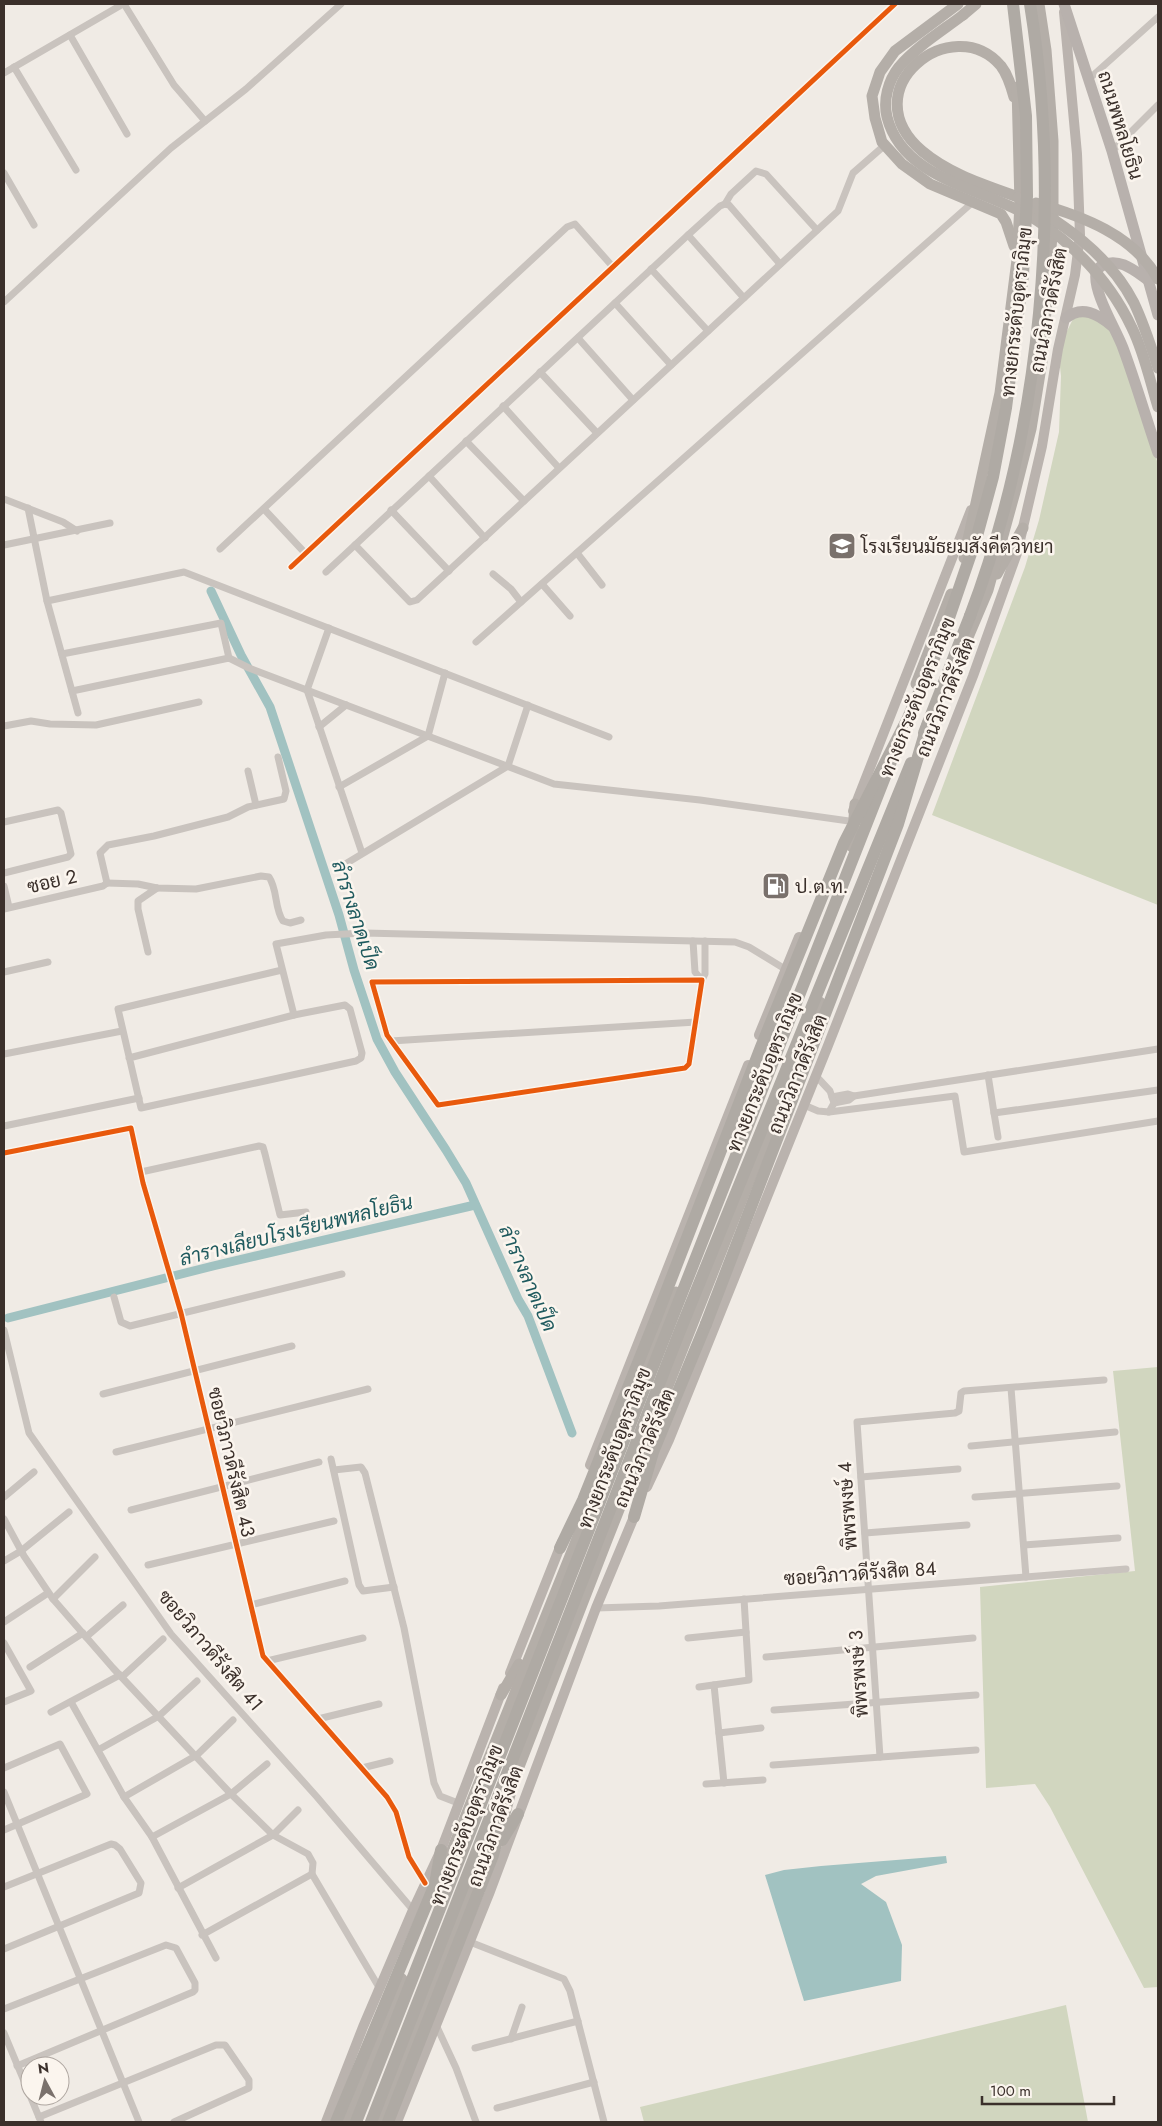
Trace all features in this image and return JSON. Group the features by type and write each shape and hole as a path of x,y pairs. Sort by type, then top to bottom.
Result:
{"highway":[{"path":"976,4 961,9 895,51 880,72 872,96 874,118 885,145 902,164 930,184 1000,214 1006,222 1017,260"},
{"path":"1009,4 1016,60 1019,113"},
{"name":"ทางยกระดับอุตราภิมุข","path":"356,2122 908,718 940,644 977,536 993,477 1006,408 1023,275 1027,196 1026,116 1013,4"},
{"name":"ทางยกระดับอุตราภิมุข","path":"371,2122 679,1333 928,724 980,590 1012,476 1034,350 1044,219 1044,175 1040,90 1030,4"},
{"name":"ถนนวิภาวดีรังสิต","path":"378,2122 832,972 988,590 1031,429 1042,361 1052,223 1053,141 1046,50 1039,4"},
{"path":"961,9 898,68 887,89 884,107 889,125 902,148 912,158 942,177 1031,216 1062,239 1087,262 1119,303 1133,329 1158,407"},
{"path":"1019,113 1007,74 1000,65 981,51 968,48 955,47 937,50 918,62 902,82 898,94 898,106 902,122 910,138 922,150 942,164 979,182 1098,225 1124,241 1152,267 1153,280"},
{"name":"ถนนวิภาวดีรังสิต","path":"347,2122 536,1636 562,1576 964,562 1002,384 1017,260 1020,204 1019,113"},
{"path":"1018,197 1061,223 1102,259 1119,279 1133,301 1146,329 1158,368"},
{"path":"988,590 1023,528"},
{"path":"560,1548 583,1500 844,843 908,718"},
{"path":"634,1516 653,1452 706,1324 898,824 928,724"},
{"path":"852,848 855,804"},
{"path":"501,1695 536,1636"},
{"path":"388,2122 494,1855 513,1782"},
{"path":"494,1855 518,1814"},
{"path":"336,2122 383,1994 435,1884 441,1850"}],"main road":[{"name":"ถนนพหลโยธิน","path":"1063,4 1153,280 1158,315"},
{"name":"ถนนวิภาวดีรังสิต","path":"397,2122 470,1942 596,1608 634,1516 669,1440 816,1076 973,676 1006,586 1023,528 1042,446 1080,235 1080,194 1063,4"},
{"path":"1153,280 1114,262 1099,267 1096,272 1096,283 1115,328 1158,453"},
{"path":"1066,318 1072,313 1089,312 1099,315 1115,328"},
{"name":"ถนนวิภาวดีรังสิต","path":"326,2122 383,1994 413,1910 441,1850 560,1548 646,1320 785,969 849,821 983,479"}],"street":[{"path":"4,73 123,4 174,85 205,121"},
{"path":"4,302 171,148 246,89 341,4"},
{"path":"291,567 895,4"},
{"path":"1089,79 1158,17"},
{"path":"70,35 127,134"},
{"path":"14,67 76,170"},
{"path":"1112,151 1158,105"},
{"path":"355,545 410,602 418,600 838,212 853,173 885,145"},
{"path":"326,572 688,234 720,206 725,204 731,194 756,171 762,171 766,174 817,230"},
{"path":"4,173 34,225"},
{"path":"476,642 973,202"},
{"path":"725,204 729,205 780,264"},
{"path":"220,549 567,228 575,224 613,267"},
{"path":"688,234 744,298"},
{"path":"651,269 708,331"},
{"path":"615,303 671,365"},
{"path":"578,338 633,400"},
{"path":"540,372 597,433"},
{"path":"503,406 559,468"},
{"path":"466,441 524,501"},
{"path":"428,476 485,538"},
{"path":"4,499 63,522 77,531"},
{"path":"28,508 33,540 47,601 78,713"},
{"path":"264,509 305,553"},
{"path":"392,510 449,571"},
{"path":"4,545 110,524"},
{"path":"577,553 602,585"},
{"path":"47,601 184,572 609,737"},
{"path":"493,574 511,589 521,602"},
{"path":"542,584 570,616"},
{"path":"62,654 221,623 229,658"},
{"path":"329,628 307,690 362,853"},
{"path":"72,691 229,658 307,690 554,784 700,800 849,821"},
{"path":"339,786 428,736 445,673"},
{"path":"4,726 31,721 50,724 96,725 199,702"},
{"path":"320,727 346,704"},
{"path":"342,866 508,766 528,705"},
{"path":"278,758 286,795 284,798 239,810 228,817 154,836 108,845 100,853 107,882 138,884 157,888 196,889 262,876 269,877 283,921 302,920"},
{"path":"248,771 256,805"},
{"path":"4,822 58,810 61,813 71,854 68,857 4,873"},
{"name":"ซอย 2","path":"6,908 103,886 107,882"},
{"path":"4,886 6,908"},
{"path":"148,952 138,909 138,901 157,888"},
{"path":"294,1015 276,944 300,939 346,934 387,933 734,942 749,947 785,969"},
{"path":"693,941 695,972 702,980"},
{"path":"702,980 372,982 382,1022 391,1041 438,1105 685,1068 689,1064 702,980 705,974 705,941"},
{"path":"4,972 48,962"},
{"path":"129,1058 294,1015 345,1005 350,1009 362,1053 361,1058 141,1108 122,1031 118,1009 282,970"},
{"path":"391,1041 696,1022"},
{"path":"4,1054 122,1031"},
{"path":"833,1100 848,1094 854,1096 1158,1049"},
{"path":"988,1075 998,1137"},
{"path":"816,1076 830,1091 833,1100 830,1112"},
{"path":"994,1113 1158,1090"},
{"path":"804,1105 818,1111 830,1112 955,1096 964,1152 1158,1121"},
{"path":"4,1126 139,1098"},
{"name":"ซอยวิภาวดีรังสิต 43","path":"4,1153 130,1128 181,1313 263,1656 387,1797 396,1812 409,1857 426,1883"},
{"path":"141,1172 259,1146 263,1147 280,1215 306,1212"},
{"path":"114,1296 121,1322 130,1326 342,1274"},
{"name":"ซอยวิภาวดีรังสิต 41","path":"4,1330 29,1433 171,1634 317,1797 413,1910"},
{"path":"103,1394 292,1346"},
{"path":"1026,1577 1010,1388 1104,1380"},
{"name":"พิพรพงษ์ 4","path":"869,1589 857,1422 955,1413 959,1411 961,1393 964,1391 1010,1388"},
{"path":"116,1452 368,1389"},
{"path":"971,1446 1115,1432"},
{"path":"331,1459 358,1585 363,1591 394,1587"},
{"path":"131,1510 319,1462"},
{"path":"334,1470 356,1466 363,1470 404,1628 434,1783 440,1796 448,1801 458,1803"},
{"path":"861,1477 958,1469"},
{"path":"4,1497 34,1472"},
{"path":"975,1497 1117,1486"},
{"path":"4,1561 21,1551 69,1512"},
{"path":"4,1519 21,1551 50,1596 121,1676 197,1755 231,1794 273,1835 308,1854 313,1863 312,1874 383,1994"},
{"path":"148,1565 236,1546 334,1521"},
{"path":"865,1532 967,1525"},
{"path":"1024,1545 1118,1538"},
{"path":"4,1622 50,1596 95,1557"},
{"name":"ซอยวิภาวดีรังสิต 84","path":"596,1608 744,1599 1126,1569"},
{"path":"250,1605 345,1581"},
{"name":"พิพรพงษ์ 3","path":"869,1589 880,1757"},
{"path":"699,1687 749,1680 744,1599"},
{"path":"30,1667 85,1635 123,1605"},
{"path":"688,1638 746,1632"},
{"path":"267,1661 363,1638"},
{"path":"766,1657 973,1638"},
{"path":"52,1712 121,1676 163,1639"},
{"path":"4,1643 31,1691 4,1702"},
{"path":"98,1750 159,1716 197,1681"},
{"path":"714,1685 724,1783"},
{"path":"774,1710 976,1695"},
{"path":"71,1702 124,1797 152,1837 202,1935 216,1958"},
{"path":"318,1719 380,1704"},
{"path":"124,1797 197,1755 233,1720"},
{"path":"719,1733 761,1728"},
{"path":"4,1768 60,1744 87,1794 4,1830"},
{"path":"773,1766 976,1750"},
{"path":"362,1768 390,1761"},
{"path":"152,1837 231,1794 267,1764"},
{"path":"706,1784 763,1780"},
{"path":"4,1792 139,2122"},
{"path":"178,1888 273,1835 298,1810"},
{"path":"4,1887 115,1844 141,1883 140,1893 4,1949"},
{"path":"202,1935 312,1874"},
{"path":"470,1942 564,1979 570,1991 604,2122"},
{"path":"4,2009 161,1947 171,1946 176,1948 195,1983 193,1992 17,2066"},
{"path":"511,2039 522,2007"},
{"path":"475,2048 578,2021"},
{"path":"436,2027 456,2068 476,2122"},
{"path":"4,2033 40,2120 122,2082 216,2045 225,2045 249,2080 249,2088 174,2122"},
{"path":"497,2108 594,2082"}],"green space":[{"path":"1075,315 1099,315 1115,334 1158,464 1158,905 932,815 1025,567 1039,520 1059,432 1061,376 1058,349"},
{"path":"1158,1367 1158,1987 1144,1988 1050,1807 1035,1784 986,1788 980,1587 1135,1571 1113,1371"},
{"path":"1066,2005 1088,2122 644,2122 640,2107"}],"water":[{"path":"946,1856 947,1863 876,1876 861,1884 886,1902 902,1945 901,1981 804,2001 765,1875 784,1870 821,1866"}],"waterway":[{"name":"ลำรางลาดเป็ด","path":"211,591 241,655 270,707 339,915 354,970 377,1039 395,1072 466,1183 518,1299 528,1316 572,1433"},
{"name":"ลำรางเลียบโรงเรียนพหลโยธิน","path":"8,1318 213,1266 475,1205"}],"cycle path":[{"path":"291,567 895,4"},
{"path":"702,980 689,1064 685,1068 438,1105 387,1035 372,982 702,980"},
{"path":"4,1153 131,1128 143,1183 181,1313 263,1656 387,1797 396,1812 409,1857 425,1883"}],"place":[{"name":"โรงเรียนมัธยมสังคีตวิทยา","path":"842,546"},
{"name":"ป.ต.ท.","path":"776,886"}]}
